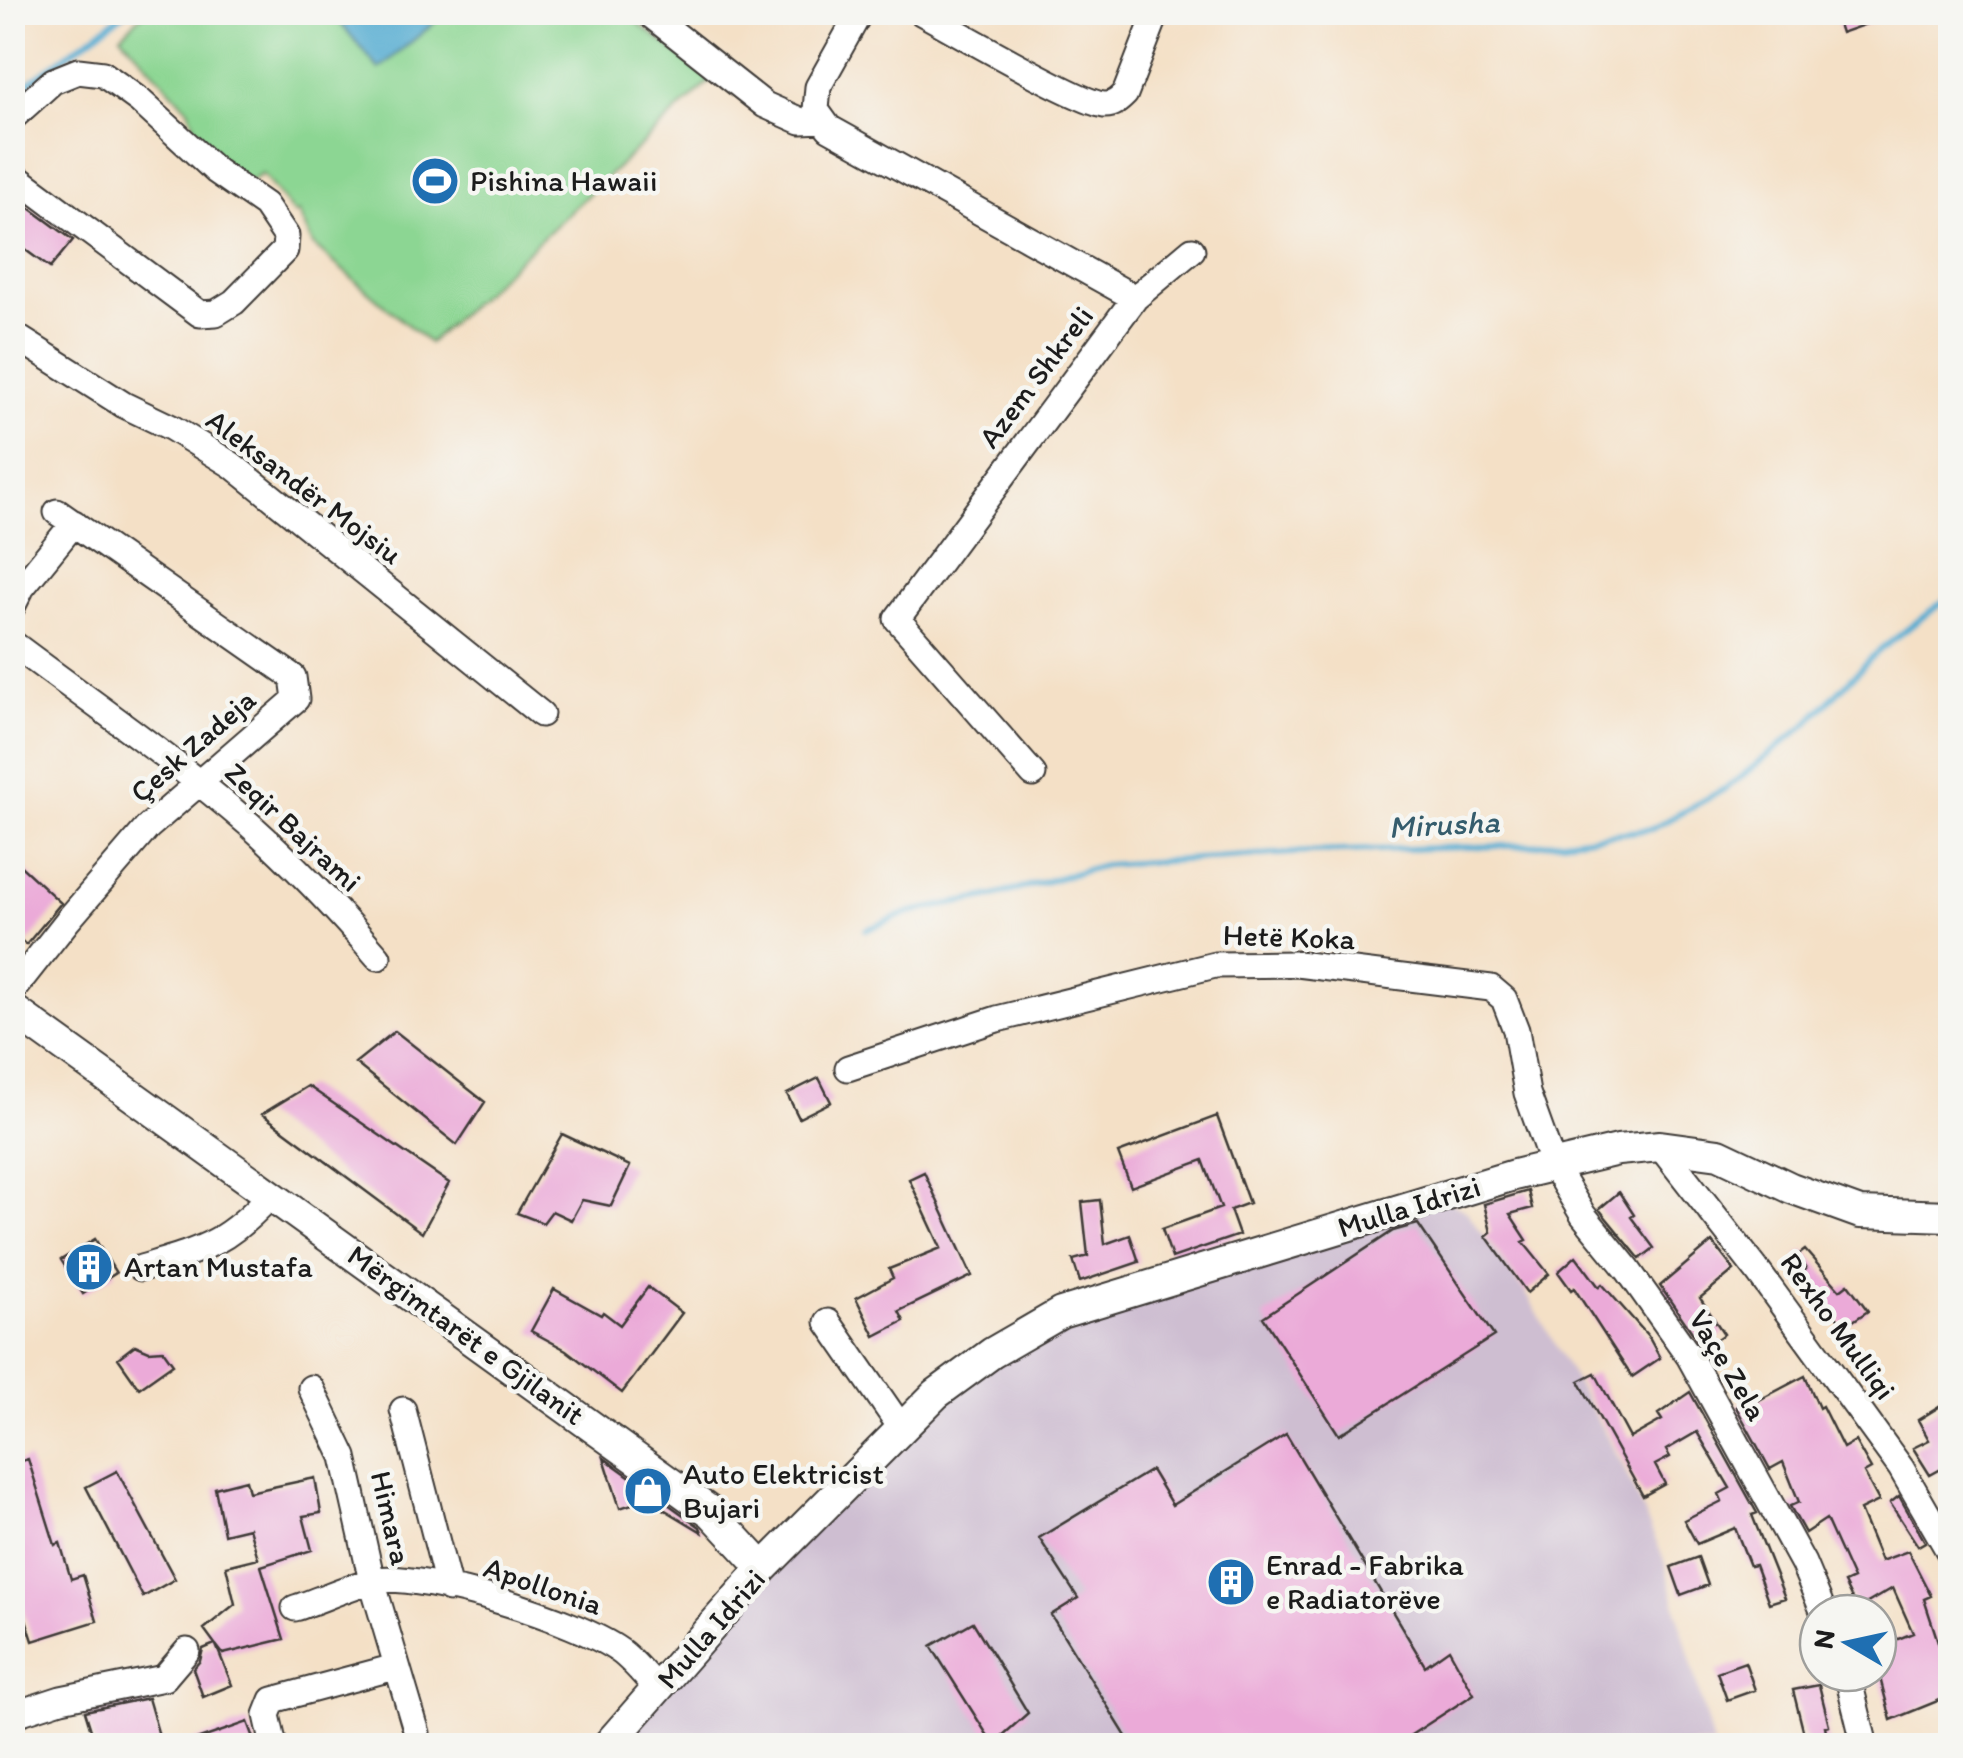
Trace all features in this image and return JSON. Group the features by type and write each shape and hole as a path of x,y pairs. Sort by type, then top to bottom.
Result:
{"street":[{"path":"647,12 765,105 801,120 823,120"},
{"path":"823,120 816,110 818,87 860,12"},
{"path":"921,12 1105,105 1125,94 1154,22"},
{"path":"12,118 53,81 78,70 102,74 140,101 216,172 265,205 286,236 285,250 234,302 216,313 200,314 12,174"},
{"name":"Azem Shkreli","path":"823,120 829,128 1135,298 897,619 1032,774"},
{"path":"1135,298 1192,250"},
{"name":"Aleksandër Mojsiu","path":"12,334 124,405 172,428 232,465 541,714"},
{"name":"Çesk Zadeja","path":"12,607 66,517 293,677 296,699 148,827 12,991"},
{"name":"Zeqir Bajrami","path":"12,644 201,784 251,826 324,895 378,957"},
{"name":"Hetë Koka","path":"848,1068 1014,1014 1214,966 1297,964 1462,982 1490,988 1504,998 1516,1030 1527,1093 1553,1165"},
{"name":"Mërgimtarët e Gjilanit","path":"12,1008 712,1513 763,1568"},
{"name":"Mulla Idrizi","path":"608,1746 763,1568 936,1394 992,1353 1061,1314 1553,1165 1618,1150 1660,1146 1718,1154 1791,1188 1860,1213 1950,1216"},
{"name":"Rexho Mulliqi","path":"1660,1146 1902,1468 1950,1553"},
{"name":"Vaçe Zela","path":"1553,1165 1584,1215 1689,1356 1803,1563 1816,1593"},
{"path":"141,1268 202,1250 228,1235 271,1195"},
{"path":"828,1322 902,1430"},
{"name":"Himara","path":"311,1388 344,1457 372,1580 416,1732"},
{"name":"Apollonia","path":"403,1410 449,1589"},
{"path":"295,1608 372,1580"},
{"name":"Apollonia","path":"372,1580 401,1580 497,1601 595,1636 622,1653 658,1690"},
{"path":"12,1715 61,1699 164,1678 187,1651"},
{"path":"274,1746 267,1715 273,1700 395,1667"},
{"path":"1852,1693 1865,1746"}],"shaded area":[{"path":"1442,1196 1467,1212 1529,1298 1622,1464 1663,1557 1713,1745 631,1746 624,1737 902,1429 1061,1313"}],"green space":[{"name":"Pishina Hawaii","path":"145,12 624,13 712,79 429,343 313,245 298,212 294,214 262,174 247,184 236,177 195,127 189,110 121,35"}],"water":[{"path":"332,13 446,13 379,69"}],"building":[{"path":"1834,12 1891,12 1892,15 1841,33"},
{"path":"12,195 73,240 50,268 12,240"},
{"path":"12,858 61,903 26,945 12,932"},
{"path":"395,1031 485,1102 457,1145 355,1063"},
{"path":"819,1078 831,1102 799,1118 787,1094"},
{"path":"308,1086 449,1183 422,1233 262,1114"},
{"path":"1217,1116 1249,1203 1230,1210 1239,1235 1172,1258 1162,1229 1221,1208 1203,1160 1131,1187 1118,1153"},
{"path":"562,1134 630,1166 611,1206 582,1200 571,1220 552,1211 543,1223 517,1213"},
{"path":"924,1172 972,1276 899,1311 904,1321 875,1336 856,1298 893,1278 889,1269 941,1248 909,1179"},
{"path":"1528,1191 1532,1208 1510,1214 1527,1240 1523,1242 1549,1274 1527,1293 1486,1236 1491,1232 1484,1204"},
{"path":"1619,1192 1634,1215 1631,1217 1654,1248 1640,1259 1599,1209"},
{"path":"1100,1200 1105,1244 1130,1235 1139,1262 1080,1282 1073,1260 1088,1256 1082,1202"},
{"path":"1418,1224 1494,1336 1339,1435 1263,1317 1393,1231"},
{"name":"Artan Mustafa","path":"95,1239 116,1273 83,1294 61,1260"},
{"path":"1712,1242 1734,1270 1700,1298 1724,1334 1703,1348 1660,1286"},
{"path":"1805,1250 1840,1290 1848,1284 1868,1311 1844,1327 1822,1295 1816,1301 1795,1279 1806,1269 1797,1256"},
{"path":"1576,1256 1599,1287 1602,1284 1648,1336 1660,1358 1632,1377 1574,1288 1571,1290 1558,1272"},
{"path":"648,1287 682,1313 622,1393 566,1350 531,1331 554,1289 601,1315 603,1312 620,1325"},
{"path":"135,1345 149,1351 163,1350 173,1364 139,1388 118,1358"},
{"path":"1595,1373 1630,1438 1662,1420 1658,1414 1690,1392 1757,1513 1752,1515 1785,1598 1769,1603 1735,1528 1697,1544 1684,1520 1722,1501 1719,1494 1730,1488 1697,1432 1666,1450 1670,1457 1655,1465 1665,1484 1643,1496 1579,1381"},
{"path":"1805,1376 1843,1448 1855,1441 1871,1469 1864,1473 1879,1501 1860,1510 1881,1561 1908,1551 1931,1596 1924,1599 1945,1663 1950,1696 1891,1720 1884,1693 1898,1693 1898,1639 1913,1633 1898,1593 1893,1588 1884,1593 1849,1593 1844,1583 1853,1579 1826,1519 1805,1533 1790,1506 1799,1502 1783,1462 1770,1469 1736,1407 1756,1393 1759,1400"},
{"path":"1944,1404 1950,1415 1950,1464 1930,1475 1913,1448 1929,1440 1918,1420"},
{"name":"Enrad - Fabrika e Radiatorëve","path":"1286,1434 1425,1666 1449,1649 1474,1694 1394,1746 1132,1746 1051,1615 1078,1598 1039,1538 1151,1470 1172,1505"},
{"path":"604,1458 702,1532 647,1499 620,1508"},
{"path":"28,1459 55,1545 60,1543 71,1579 83,1575 97,1621 33,1641 12,1576 12,1464"},
{"path":"117,1471 175,1579 143,1597 86,1487"},
{"path":"315,1478 321,1513 303,1516 312,1550 261,1566 284,1639 223,1654 216,1645 232,1685 203,1697 193,1669 203,1649 215,1644 204,1629 235,1604 226,1566 258,1558 249,1528 224,1534 215,1488 246,1480 249,1492"},
{"path":"1899,1496 1925,1542 1918,1546 1890,1503"},
{"path":"1698,1557 1708,1585 1681,1595 1671,1567"},
{"path":"973,1622 1028,1713 993,1744 931,1646"},
{"path":"1745,1662 1755,1690 1727,1700 1717,1672"},
{"path":"1793,1690 1821,1693 1829,1725 1825,1726 1829,1746 1807,1746"},
{"path":"148,1698 162,1746 96,1746 85,1711"},
{"path":"248,1722 257,1746 188,1746 188,1743"}],"waterway":[{"path":"12,95 126,12"},
{"name":"Mirusha","path":"866,930 910,912 994,896 1104,865 1308,852 1532,845 1652,829 1728,787 1807,724 1875,654 1950,596"}],"place":[{"name":"Pishina Hawaii","path":"435,181"},
{"name":"Artan Mustafa","path":"89,1267"},
{"name":"Auto Elektricist Bujari","path":"648,1491"},
{"name":"Enrad - Fabrika e Radiatorëve","path":"1231,1582"}]}
